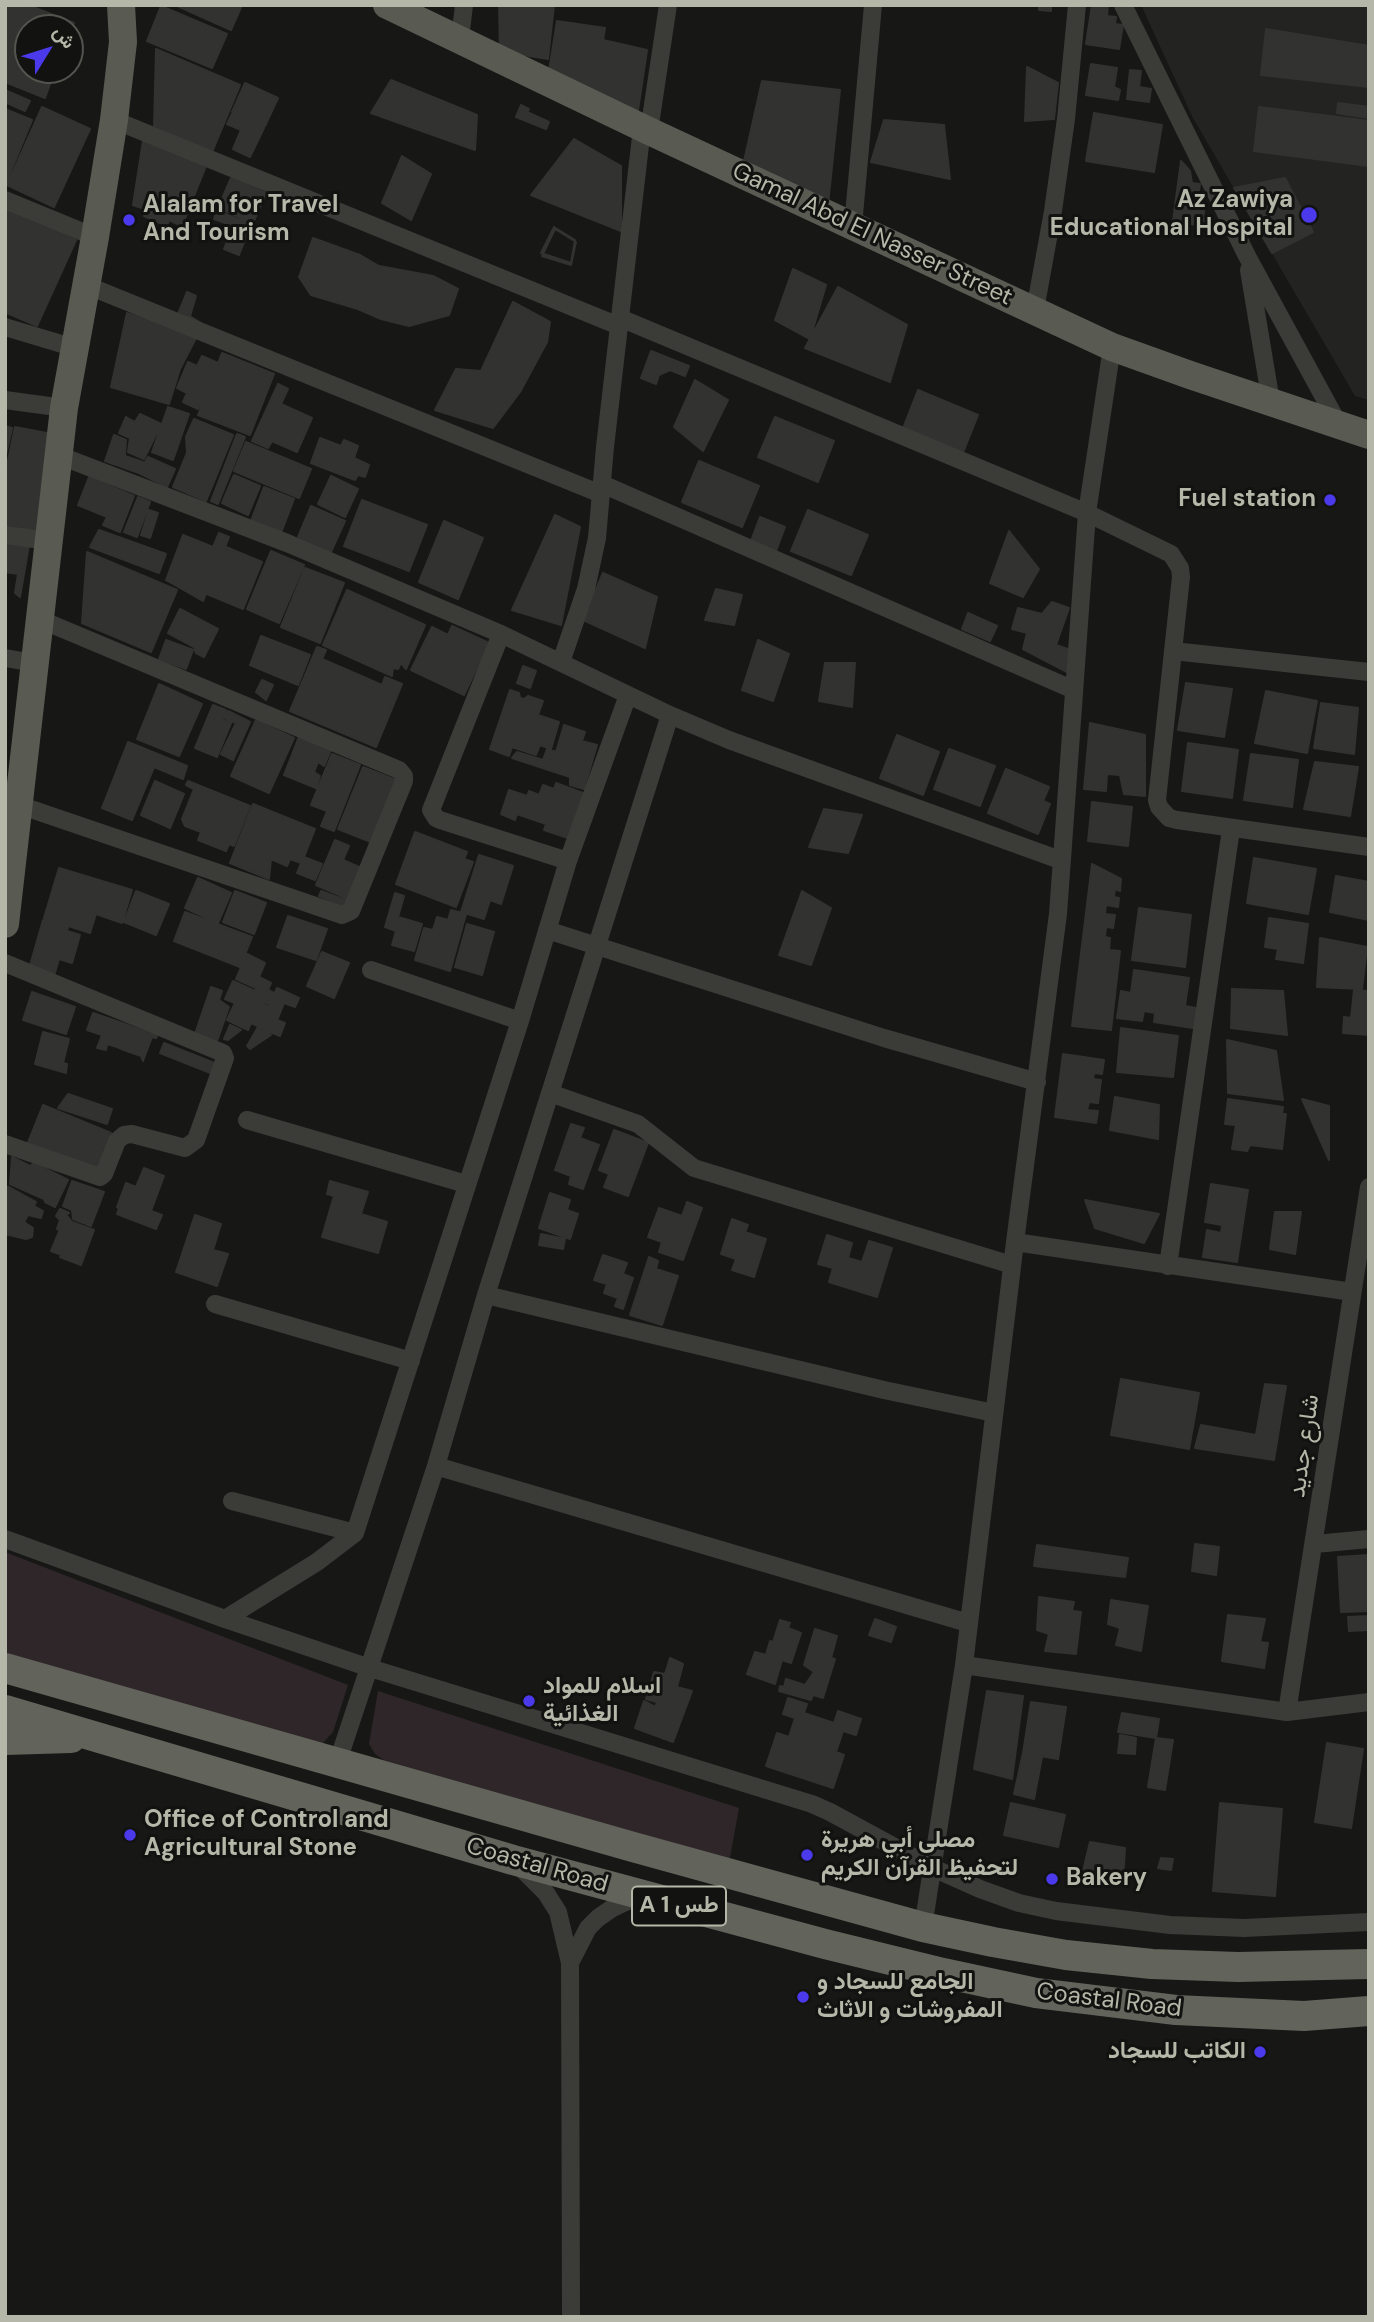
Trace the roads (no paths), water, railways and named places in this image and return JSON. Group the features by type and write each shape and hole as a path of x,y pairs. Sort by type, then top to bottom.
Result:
{"highway":[{"name":"Coastal Road","path":"5,1668 923,1927 1066,1955 1153,1964 1238,1967 1369,1965"},
{"name":"Coastal Road","path":"5,1710 640,1895 825,1944 1036,1993 1176,2010 1304,2016 1369,2011"},
{"path":"5,1740 99,1737"}],"main road":[{"path":"6,907 15,786 34,663 64,408 114,120 123,42 121,5"},
{"path":"123,42 138,5"},
{"name":"Gamal Abd El Nasser Street","path":"387,5 1112,347 1369,435"}],"street":[{"path":"460,39 464,5"},
{"path":"561,662 590,573 597,538 619,322 645,129 668,5"},
{"path":"853,226 873,5"},
{"path":"1035,310 1066,119 1077,5"},
{"path":"1123,5 1247,256 1339,425"},
{"path":"114,120 1087,513 1164,550 1177,560 1181,577 1157,800 1159,807 1169,818 1369,847"},
{"path":"5,200 95,237"},
{"path":"1247,256 1271,402"},
{"path":"86,285 601,489 1074,690"},
{"path":"5,327 75,348"},
{"path":"923,1927 964,1665 1058,914 1087,513 1112,347"},
{"path":"5,400 64,408"},
{"path":"58,455 287,543 501,634 670,715 729,740 1060,860"},
{"path":"5,535 49,541"},
{"path":"15,786 342,915 351,911 404,780 399,770 39,619"},
{"path":"501,634 431,810 440,820 568,861"},
{"path":"1173,651 1369,672"},
{"path":"5,658 34,663"},
{"path":"225,1619 317,1562 355,1533 520,1021 568,861 628,695"},
{"path":"338,1761 436,1466 486,1295 670,715"},
{"path":"1168,1266 1231,829"},
{"path":"547,930 884,1038 1037,1082"},
{"path":"5,963 223,1053 225,1058 196,1140 185,1148 132,1134 124,1135 117,1141 104,1174 100,1177 5,1144"},
{"path":"371,970 520,1021"},
{"path":"550,1093 638,1124 694,1168 1012,1265"},
{"path":"247,1120 466,1184"},
{"name":"شارع جديد","path":"1287,1712 1369,1187"},
{"path":"1015,1242 1352,1292"},
{"path":"486,1295 884,1390 994,1413"},
{"path":"215,1304 411,1361"},
{"path":"436,1466 968,1623"},
{"path":"232,1501 355,1533"},
{"path":"5,1539 225,1619 370,1668 812,1804 933,1868 979,1889 1019,1903 1111,1918 1170,1924 1244,1928 1369,1922"},
{"path":"1315,1544 1369,1539"},
{"path":"964,1665 1287,1712 1369,1702"},
{"path":"513,1860 546,1893 558,1912 570,1964 571,2317"},
{"path":"570,1964 588,1928 598,1918 640,1895"}],"place":[{"name":"Az Zawiya Educational Hospital","path":"1309,215"},
{"name":"Alalam for Travel And Tourism","path":"129,220"},
{"name":"Fuel station","path":"1330,500"},
{"name":"اسلام للمواد الغذائية","path":"529,1701"},
{"name":"Office of Control and Agricultural Stone","path":"130,1835"},
{"name":"مصلى أبي هريرة لتحفيظ القرآن الكريم","path":"807,1855"},
{"name":"Bakery","path":"1052,1879"},
{"name":"الجامع للسجاد و المفروشات و الاثاث","path":"803,1997"},
{"name":"الكاتب للسجاد","path":"1260,2052"}]}
